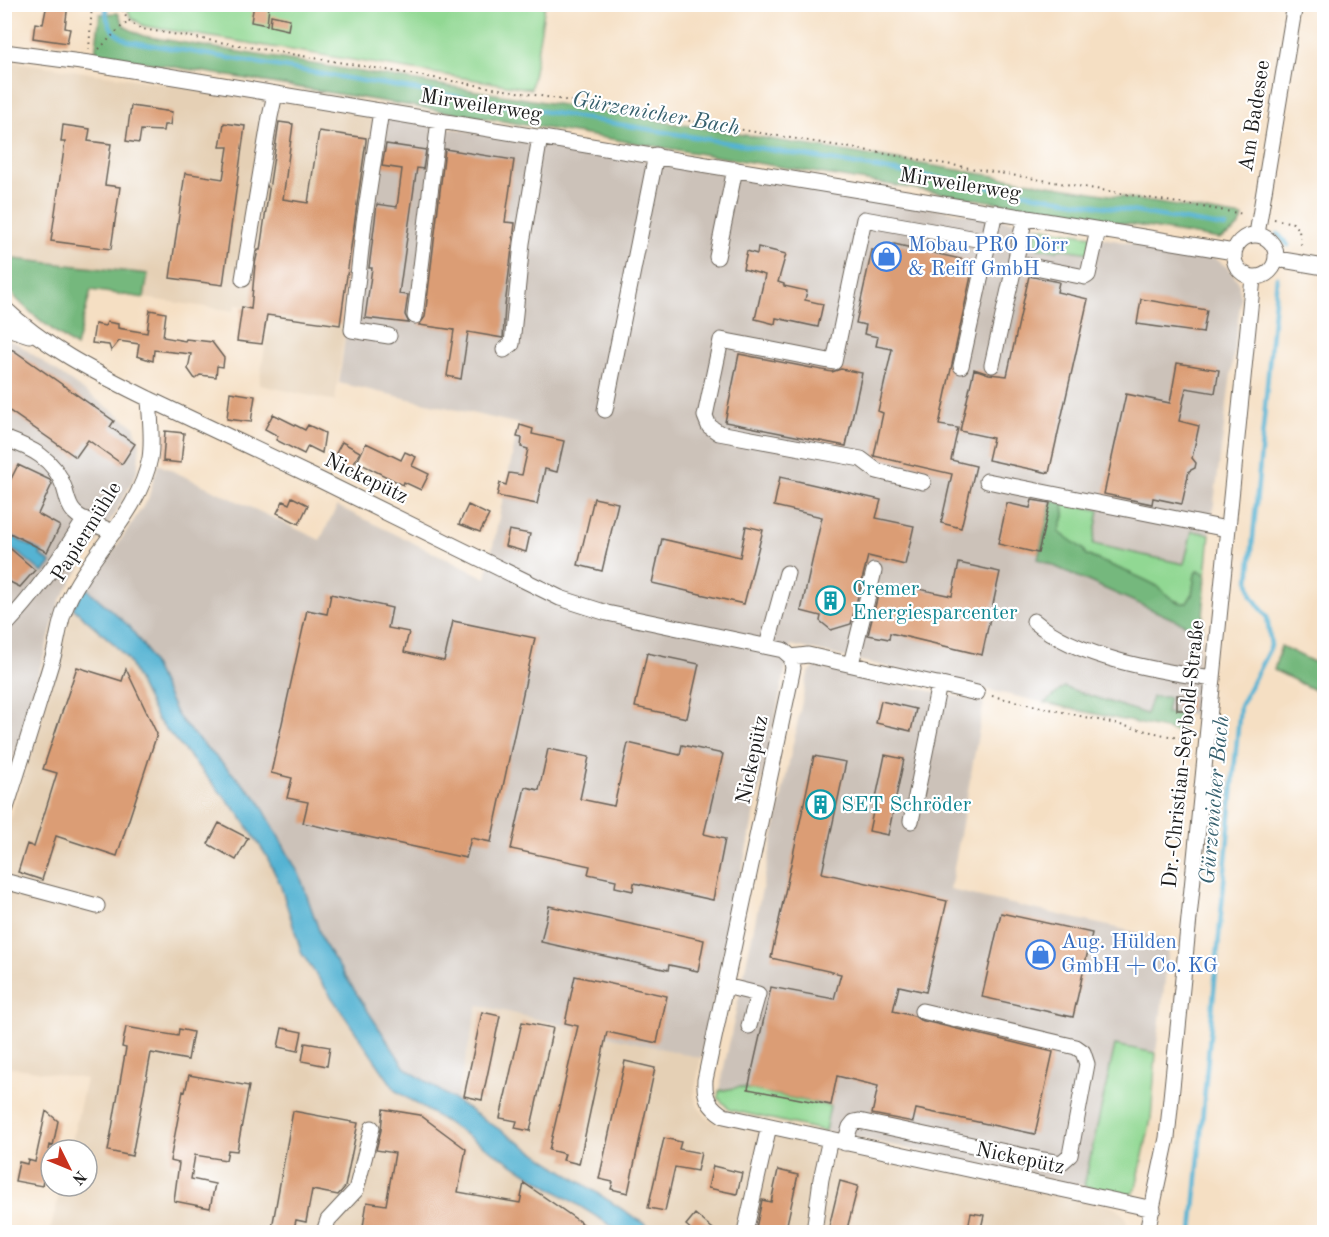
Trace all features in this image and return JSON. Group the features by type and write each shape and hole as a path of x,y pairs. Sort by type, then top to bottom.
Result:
{"street":[{"name":"Am Badesee","path":"1257,234 1295,4"},
{"name":"Mirweilerweg","path":"4,52 88,63 656,155 1234,252"},
{"path":"243,279 270,117 276,94"},
{"path":"381,111 364,222 352,330 389,336"},
{"path":"415,316 439,120"},
{"path":"504,350 512,344 522,243 540,137"},
{"path":"605,410 656,155"},
{"path":"717,257 735,169"},
{"path":"961,366 995,212"},
{"path":"992,365 1025,217"},
{"path":"923,482 878,471 861,459 719,433 709,426 705,416 721,340 834,362 864,219 988,241"},
{"path":"1015,262 1085,277 1088,274 1098,230"},
{"path":"1257,234 1266,237 1272,243 1277,259 1268,273 1253,278 1238,269 1234,261 1234,252 1242,238 1257,234"},
{"path":"1277,259 1324,267"},
{"name":"Dr.-Christian-Seybold-Straße","path":"1147,1233 1167,1138 1253,278"},
{"path":"4,308 38,337 90,370 149,399"},
{"path":"4,327 38,337"},
{"name":"Papiermühle","path":"4,814 56,646 66,604 136,496 150,458 149,399"},
{"name":"Nickepütz","path":"149,399 560,598 607,613 783,650 791,657 793,668 777,752 705,1080 704,1091 709,1104 724,1116 1153,1209"},
{"path":"4,438 34,449 53,465 63,484 70,507 76,514 114,532"},
{"path":"987,481 1227,529"},
{"path":"4,627 46,578 85,519"},
{"path":"851,664 874,571"},
{"path":"767,646 787,573"},
{"path":"1034,621 1047,633 1076,646 1151,668 1213,679"},
{"path":"791,657 808,655 977,693"},
{"path":"911,821 939,684"},
{"path":"4,881 97,906"},
{"path":"725,986 758,994 749,1026"},
{"path":"845,1143 850,1127 854,1122 859,1121 1061,1163 1070,1155 1087,1064 1083,1052 1076,1047 922,1011"},
{"path":"745,1233 769,1126"},
{"path":"324,1233 328,1220 356,1190 372,1128"},
{"path":"814,1233 821,1179 830,1139"},
{"path":"1038,1184 1043,1160"}],"path":[{"path":"88,63 92,4"},
{"path":"122,4 121,8 129,22 142,29 1293,222 1299,231 1303,252"},
{"path":"108,40 129,22"},
{"path":"977,693 1207,744"},
{"path":"1221,1230 1236,1233"}],"shaded area":[{"path":"4,60 373,115 335,401 259,385 271,309 236,305 234,311 144,298 148,274 5,258"},
{"path":"373,115 1005,220 1216,259 1228,268 1238,281 1241,298 1210,534 1192,531 1184,564 1092,544 1038,558 1202,632 1193,715 1166,713 1169,697 1147,715 1064,687 1045,703 791,645 701,1058 478,1005 456,1101 405,1068 323,942 300,876 258,799 177,715 146,650 130,627 85,587 103,566 148,499 158,464 320,540 337,506 486,578 519,424 339,383"},
{"path":"5,339 18,344 134,426 140,444 137,473 114,515 60,600 5,789"},
{"path":"73,608 113,643 128,660 157,719 239,815 266,855 280,884 302,954 426,1109 621,1232 50,1232 58,1198 99,1198 99,1138 73,1138 86,1079 5,1066 4,840"},
{"path":"815,667 984,702 950,890 1170,940 1156,1053 1115,1045 1084,1186 825,1131 830,1106 739,1087 719,1091 808,673"},
{"path":"478,1004 701,1058 694,1095 698,1107 707,1118 717,1123 1114,1207 1125,1216 1129,1232 657,1232 456,1101"}],"green space":[{"path":"125,5 545,5 531,89 144,26 131,17"},
{"path":"118,13 125,27 143,36 1243,217 1237,228 1219,239 95,54 100,14"},
{"path":"1037,227 1092,236 1089,253 1034,247"},
{"path":"5,258 148,274 144,298 91,290 76,347 19,302 4,279"},
{"path":"1052,500 1063,503 1064,516 1059,532 1083,549 1086,555 1147,581 1177,602 1187,603 1192,595 1195,574 1199,570 1206,575 1202,632 1038,559"},
{"path":"1063,503 1099,510 1093,544 1184,564 1192,531 1210,534 1206,575 1199,570 1195,574 1192,595 1187,603 1171,599 1157,586 1086,555 1059,532 1064,516"},
{"path":"1281,646 1324,667 1324,695 1274,670"},
{"path":"1064,687 1146,714 1152,697 1169,697 1166,713 1182,714 1183,726 1178,732 1045,703"},
{"path":"1115,1045 1156,1053 1151,1119 1136,1188 1128,1195 1084,1186"},
{"path":"739,1087 830,1106 825,1131 730,1110 718,1098 719,1091"}],"water":[{"path":"4,532 42,552 40,555 51,563 43,573 21,555 5,546"},
{"path":"85,587 130,627 146,650 177,715 258,799 300,876 323,942 405,1068 657,1232 621,1232 396,1091 302,954 280,884 266,855 240,815 157,719 128,660 113,643 73,608"}],"building":[{"path":"47,4 68,4 65,28 70,29 67,43 33,38 35,23 43,24"},
{"path":"254,4 269,6 267,25 251,22"},
{"path":"271,15 290,19 288,30 270,26"},
{"path":"131,106 172,112 170,125 164,125 163,131 141,130 139,143 126,141"},
{"path":"279,122 293,124 283,199 308,203 319,131 366,138 340,325 267,315 262,344 237,341 242,307 251,309 255,264 258,250 260,250"},
{"path":"224,123 245,126 223,285 170,278 185,173 223,179 228,147 220,147"},
{"path":"63,125 90,129 88,141 111,144 105,185 120,187 111,249 51,241 65,142 61,142"},
{"path":"386,144 426,150 423,169 417,168 399,294 408,295 405,315 409,323 365,318 377,204 397,207 402,169 382,166"},
{"path":"445,149 514,160 505,222 515,223 503,338 468,332 461,379 447,376 454,330 419,325 425,317"},
{"path":"894,244 974,262 939,425 958,428 951,460 976,466 961,528 941,523 952,474 874,456 883,413 878,411 892,349 876,346 878,337 864,334 866,325 856,323 872,250 891,254"},
{"path":"758,247 786,254 778,282 784,286 807,291 805,300 823,304 818,327 776,318 775,324 755,319 765,275 743,269 747,251 757,254"},
{"path":"1029,276 1059,282 1057,292 1088,299 1049,473 988,460 993,438 960,431 974,369 1007,376"},
{"path":"1141,299 1207,310 1203,333 1137,324"},
{"path":"150,310 166,313 163,337 212,342 224,358 223,367 217,366 216,377 200,375 195,379 188,369 191,354 154,350 153,361 137,356 139,344 119,341 111,351 109,345 92,343 95,324 105,326 107,322 118,324 118,328 147,333"},
{"path":"4,349 13,350 114,421 110,427 135,444 122,464 88,440 76,457 4,407"},
{"path":"739,354 832,372 841,369 862,373 846,446 725,422"},
{"path":"1177,363 1219,370 1215,393 1186,388 1179,421 1199,426 1192,458 1196,463 1195,468 1189,471 1182,504 1153,498 1152,504 1104,494 1126,394 1170,403"},
{"path":"230,392 255,396 251,422 227,419"},
{"path":"273,414 305,430 308,425 325,433 322,453 308,446 304,454 276,440 278,436 265,429"},
{"path":"520,425 533,429 532,434 564,441 557,472 545,469 537,504 497,496 500,483 506,485 509,473 522,475 528,449 521,447 522,438 517,437"},
{"path":"165,431 184,433 181,463 163,461"},
{"path":"342,442 360,452 347,475 329,466"},
{"path":"366,443 401,460 405,452 416,457 412,466 429,474 421,490 404,482 403,485 357,462"},
{"path":"18,465 50,480 52,484 38,514 60,526 47,552 4,530 4,493"},
{"path":"780,477 881,500 876,518 914,526 905,565 868,556 851,624 831,630 820,621 821,616 801,611 822,517 774,506"},
{"path":"292,497 308,505 299,524 277,513 283,501 289,504"},
{"path":"594,498 618,503 602,571 578,565"},
{"path":"1032,500 1050,503 1038,553 998,544 1007,503 1030,508"},
{"path":"468,505 489,515 480,532 459,524"},
{"path":"746,526 763,530 744,604 652,583 662,539 740,557"},
{"path":"509,530 530,534 526,552 505,546"},
{"path":"4,543 35,570 20,587 4,579"},
{"path":"959,563 1000,572 982,655 890,633 889,639 868,635 880,587 912,594 914,588 952,596"},
{"path":"331,594 392,608 388,628 409,632 404,652 444,661 453,621 535,638 491,842 471,838 466,858 303,823 308,802 287,798 292,778 271,773 307,610 327,614"},
{"path":"647,653 699,664 687,718 635,707"},
{"path":"77,667 122,681 126,669 157,734 117,856 56,836 42,880 18,872 27,844 34,847 57,773 43,769"},
{"path":"1177,695 1191,696 1190,710 1177,710"},
{"path":"881,701 916,709 911,731 876,723"},
{"path":"628,743 680,755 682,745 723,754 704,834 725,839 713,900 634,883 633,891 615,887 616,880 588,874 590,866 511,849 525,787 539,790 548,749 589,757 580,799 614,806"},
{"path":"885,755 904,759 888,835 869,831"},
{"path":"814,756 846,762 822,873 947,901 926,992 899,986 893,1011 914,1016 920,1020 1053,1052 1035,1134 916,1109 913,1122 872,1114 878,1086 837,1076 831,1105 748,1089 771,987 834,999 841,974 771,958"},
{"path":"219,823 248,838 236,860 208,844"},
{"path":"549,906 704,940 698,971 669,965 668,970 541,942"},
{"name":"Aug. Hülden GmbH + Co. KG","path":"1001,913 1092,933 1073,1017 982,997"},
{"path":"575,976 667,996 657,1043 607,1032 579,1164 563,1160 565,1154 549,1150 578,1026 565,1023"},
{"path":"482,1012 500,1016 482,1100 464,1096"},
{"path":"522,1022 553,1028 530,1131 515,1128 517,1121 500,1118"},
{"path":"126,1027 178,1036 179,1029 193,1032 188,1060 151,1053 132,1156 108,1151 126,1048 122,1047"},
{"path":"282,1028 302,1032 298,1051 278,1047"},
{"path":"305,1043 330,1047 327,1066 302,1061"},
{"path":"625,1061 655,1068 628,1193 611,1189 613,1182 599,1179"},
{"path":"189,1075 249,1086 237,1151 228,1150 226,1160 195,1155 191,1179 215,1184 210,1208 174,1201 179,1163 170,1161 183,1091 185,1092"},
{"path":"383,1109 420,1115 466,1149 458,1192 520,1203 524,1183 596,1233 362,1233 367,1202 386,1205 395,1153 376,1150"},
{"path":"46,1111 58,1121 55,1138 40,1138"},
{"path":"293,1111 358,1123 345,1187 338,1195 312,1190 306,1222 296,1220 293,1233 272,1228"},
{"path":"664,1138 681,1142 679,1149 701,1153 697,1171 675,1167 665,1211 648,1208"},
{"path":"39,1143 39,1185 15,1181 19,1162 27,1164 28,1160 35,1162"},
{"path":"713,1166 742,1173 737,1194 708,1188"},
{"path":"778,1170 798,1175 785,1233 755,1233 762,1200 771,1202"},
{"path":"840,1181 858,1186 846,1233 828,1231"},
{"path":"971,1213 984,1215 980,1233 967,1233"},
{"path":"695,1214 718,1233 695,1233 686,1225"}],"waterway":[{"name":"Gürzenicher Bach","path":"106,4 108,22 118,34 128,41 1225,227"},
{"name":"Gürzenicher Bach","path":"1278,234 1288,245"},
{"name":"Gürzenicher Bach","path":"1192,1232 1240,706 1271,646 1267,617 1252,596 1249,581 1277,277"}],"place":[{"name":"Mobau PRO Dörr & Reiff GmbH","path":"887,257"},
{"name":"Cremer Energiesparcenter","path":"831,601"},
{"name":"SET Schröder","path":"820,805"},
{"name":"Aug. Hülden GmbH + Co. KG","path":"1040,954"}]}
